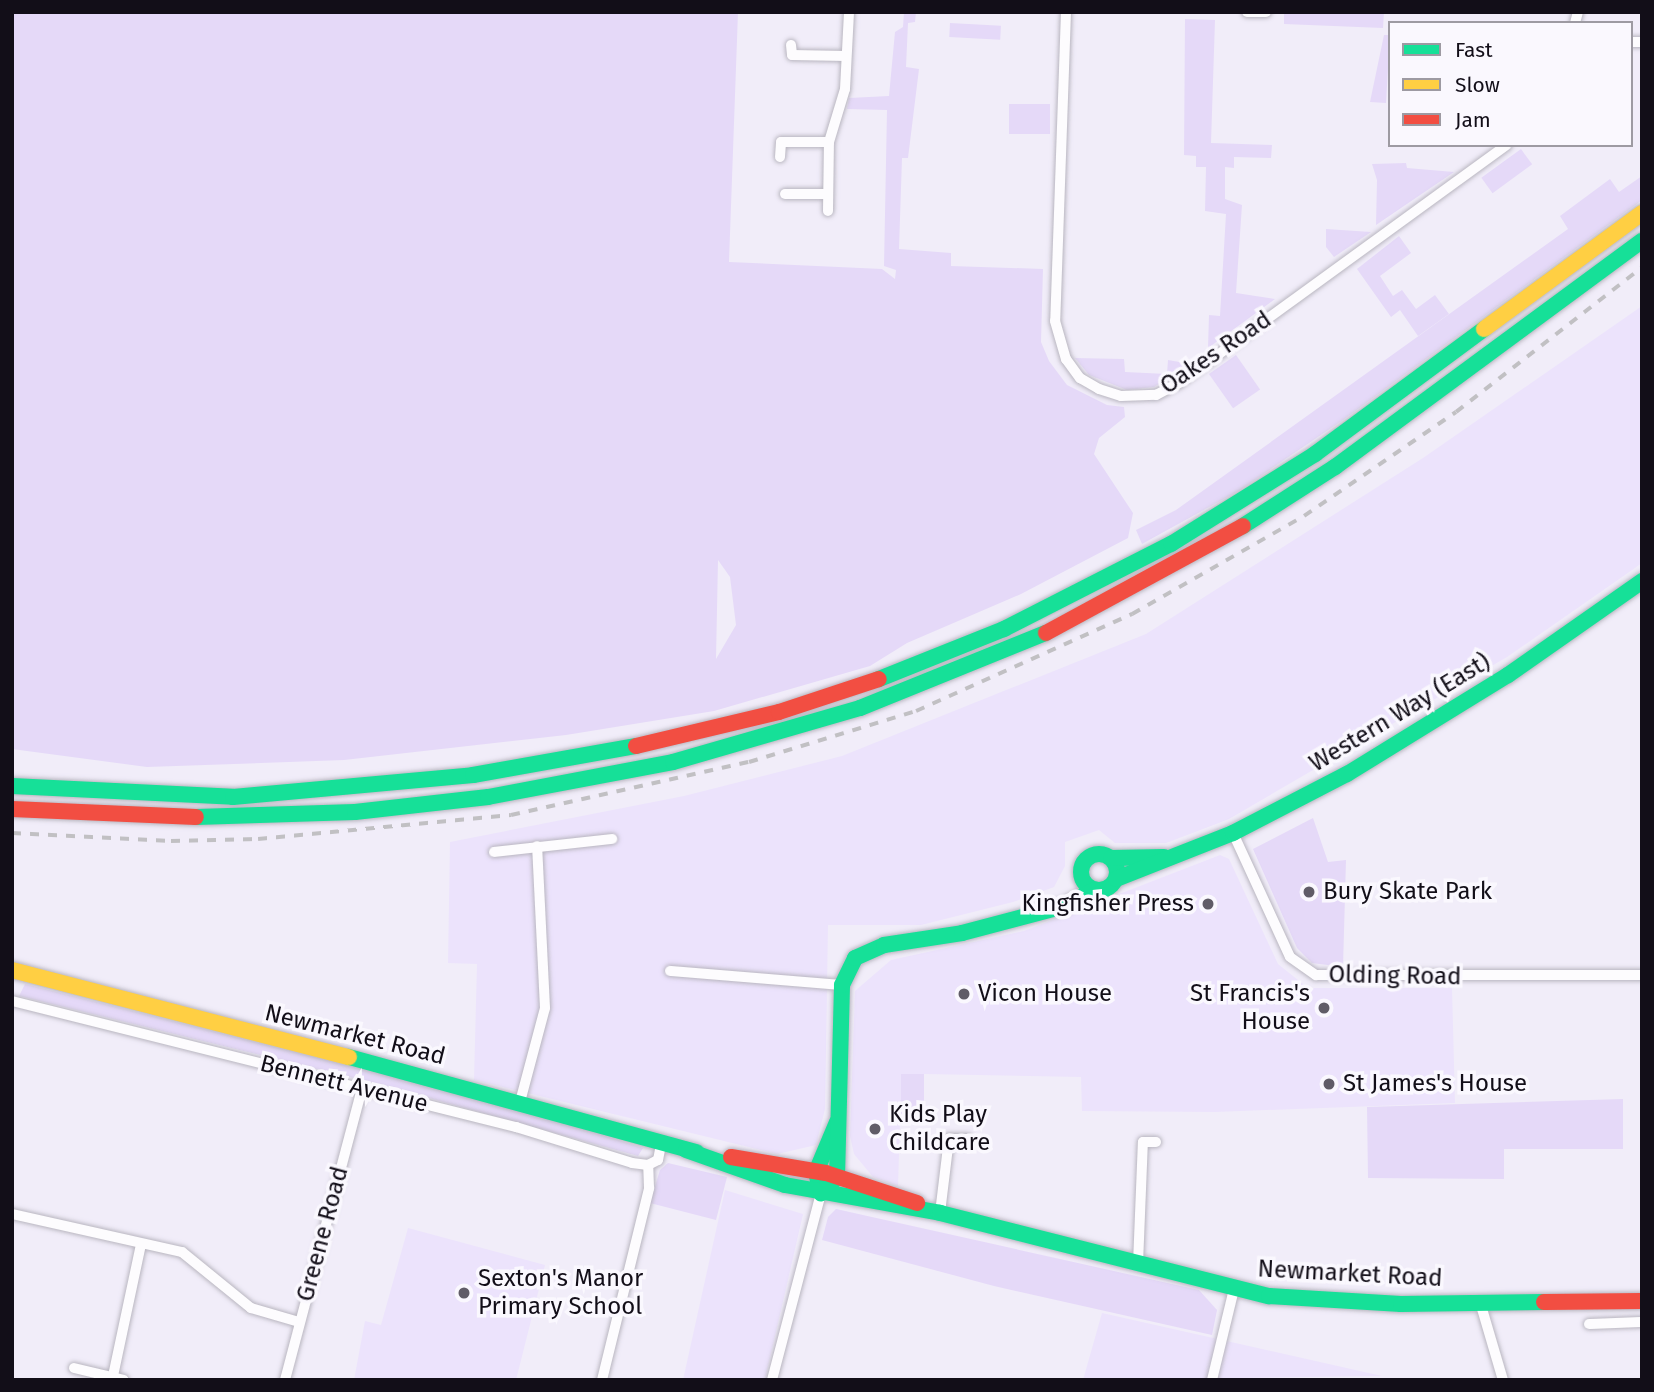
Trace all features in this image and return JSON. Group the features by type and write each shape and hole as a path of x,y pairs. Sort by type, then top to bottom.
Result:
{"main road":[{"path":"12,786 233,797 473,775 658,742 779,712 890,675 1004,629 1171,544 1315,454 1642,213"},
{"path":"12,809 215,818 355,812 488,797 673,762 860,708 1060,627 1220,541 1335,467 1642,241"},
{"name":"Western Way (East)","path":"1116,879 1233,834 1423,729 1529,661 1642,581"},
{"path":"821,1193 837,1177 842,985 855,958 867,950 962,933 1085,897 1088,885 1081,867 1089,857 1102,853 1111,858 1117,868 1116,879 1108,888 1088,885"},
{"name":"Western Way (East)","path":"1111,858 1167,858"},
{"name":"Newmarket Road","path":"13,975 520,1102 661,1145 837,1177 898,1194 940,1213"},
{"path":"821,1193 816,1172 837,1122"},
{"name":"Newmarket Road","path":"686,1150 821,1193 940,1213 1234,1289 1348,1302 1642,1301"}],"street":[{"path":"828,211 829,142 845,89 849,12"},
{"name":"Oakes Road","path":"1066,12 1055,321 1066,359 1080,378 1099,389 1121,396 1156,395 1179,383 1504,147"},
{"path":"1247,12 1266,12"},
{"path":"791,45 792,55 846,56"},
{"path":"780,157 781,142 829,142"},
{"path":"785,194 828,194"},
{"name":"Olding Road","path":"1233,834 1290,957 1316,975 1642,975"},
{"path":"494,852 612,839"},
{"path":"520,1102 545,1008 537,846"},
{"path":"670,971 842,985"},
{"name":"Bennett Avenue","path":"12,1001 362,1088 649,1165"},
{"name":"Greene Road","path":"285,1380 362,1088"},
{"path":"940,1213 949,1139 968,1139"},
{"path":"1138,1264 1143,1142 1156,1142"},
{"path":"602,1380 649,1188 649,1165 658,1160 661,1145"},
{"path":"772,1380 821,1193"},
{"path":"12,1214 182,1252 251,1308 299,1322"},
{"path":"113,1376 141,1244"},
{"path":"1212,1380 1234,1289"},
{"path":"1480,1302 1503,1380"},
{"path":"1589,1324 1642,1322"},
{"path":"74,1367 124,1380"}],"shaded area":[{"path":"12,12 738,12 729,262 882,269 895,279 896,270 884,266 887,110 847,109 849,98 889,96 895,32 903,27 904,12 916,12 915,22 908,23 906,67 919,69 908,158 902,158 899,249 951,253 951,266 1043,269 1041,342 1049,361 1067,385 1107,405 1124,407 1125,417 1099,438 1094,454 1133,513 1128,538 1021,594 907,643 870,666 714,711 566,735 344,760 147,767 12,749","holes":["718,560 730,577 736,625 716,659"]},
{"path":"1284,12 1384,12 1383,28 1284,24"},
{"path":"1185,19 1215,20 1211,143 1272,145 1271,158 1234,157 1234,168 1225,167 1225,199 1242,205 1236,293 1275,299 1208,348 1209,315 1220,316 1226,214 1205,211 1206,167 1196,167 1196,156 1184,155"},
{"path":"950,23 1001,26 1000,40 949,37"},
{"path":"1384,35 1388,35 1386,103 1370,102"},
{"path":"1009,104 1050,104 1050,134 1009,134"},
{"path":"1521,149 1532,164 1493,193 1481,178"},
{"path":"1406,163 1407,168 1454,172 1376,225 1377,180 1372,164"},
{"path":"1642,176 1642,200 1343,420 1240,490 1142,544 1136,530 1176,510 1568,229 1560,216 1610,179 1619,192"},
{"path":"1326,229 1371,232 1334,257 1326,247"},
{"path":"1399,236 1411,253 1380,276 1393,296 1402,290 1416,309 1435,295 1449,314 1418,336 1400,310 1391,317 1357,269"},
{"path":"1642,306 1642,563 1507,657 1229,819 1166,843 1115,843 1099,830 1065,842 1065,866 1054,887 1013,902 921,925 828,925 825,1109 816,1145 777,1154 474,1080 477,964 448,963 450,842 684,796 842,756 1146,634 1423,458"},
{"path":"1236,355 1260,389 1233,408 1209,374"},
{"path":"1075,358 1124,359 1125,372 1167,374 1168,360 1191,364 1154,387 1127,390 1089,375"},
{"name":"Bury Skate Park","path":"1313,818 1328,862 1346,860 1343,967 1312,963 1297,948 1253,849"},
{"path":"1220,855 1229,859 1278,964 1308,988 1452,988 1455,1103 1215,1112 1082,1111 1081,1077 924,1074 924,1120 900,1121 898,1186 873,1177 854,1154 850,1136 855,991 891,960 1024,931"},
{"path":"25,984 521,1109 643,1148 638,1156 382,1085 19,996"},
{"path":"901,1074 924,1074 924,1121 901,1121"},
{"path":"1623,1099 1623,1149 1504,1149 1504,1179 1368,1178 1367,1107"},
{"path":"668,1163 727,1177 716,1220 650,1203 660,1170"},
{"path":"725,1190 803,1214 765,1380 683,1380"},
{"path":"836,1209 1199,1290 1217,1310 1212,1335 994,1286 822,1240 828,1217"},
{"name":"Sexton's Manor Primary School","path":"408,1228 545,1265 516,1380 354,1380 365,1321 381,1325"},
{"path":"1102,1313 1382,1376 1083,1380"}],"railway":[{"path":"12,833 171,841 258,839 511,815 749,762 916,711 1132,614 1304,516 1456,412 1642,267"}],"traffic: fast":[{"path":"1243,526 1335,467 1642,241"},
{"path":"879,679 1004,629 1171,544 1315,454 1484,329"},
{"path":"1116,879 1233,833 1347,774 1508,675 1642,581"},
{"path":"196,817 355,812 488,797 673,762 860,708 1046,633"},
{"path":"12,786 233,797 473,775 636,746"},
{"path":"1099,854 1112,859 1117,872 1112,885 1099,890 1086,885 1081,872 1086,859 1099,854"},
{"path":"1111,858 1164,857"},
{"path":"837,1122 816,1172 821,1193 837,1177 842,985 855,958 884,945 962,933 1064,906 1094,890"},
{"path":"349,1057 696,1152"},
{"path":"686,1150 785,1185 940,1213 1269,1296 1401,1304 1544,1302"}],"traffic: slow":[{"path":"1484,329 1642,213"},
{"path":"12,970 349,1057"}],"traffic: jam":[{"path":"1046,633 1243,526"},
{"path":"636,746 779,712 879,679"},
{"path":"12,809 196,817"},
{"path":"731,1157 826,1173 917,1203"},
{"path":"1544,1302 1642,1301"}],"place":[{"name":"Bury Skate Park","path":"1309,892"},
{"name":"Kingfisher Press","path":"1208,904"},
{"name":"Vicon House","path":"964,994"},
{"name":"St Francis's House","path":"1324,1008"},
{"name":"St James's House","path":"1329,1084"},
{"name":"Kids Play Childcare","path":"875,1129"},
{"name":"Sexton's Manor Primary School","path":"464,1293"}]}
